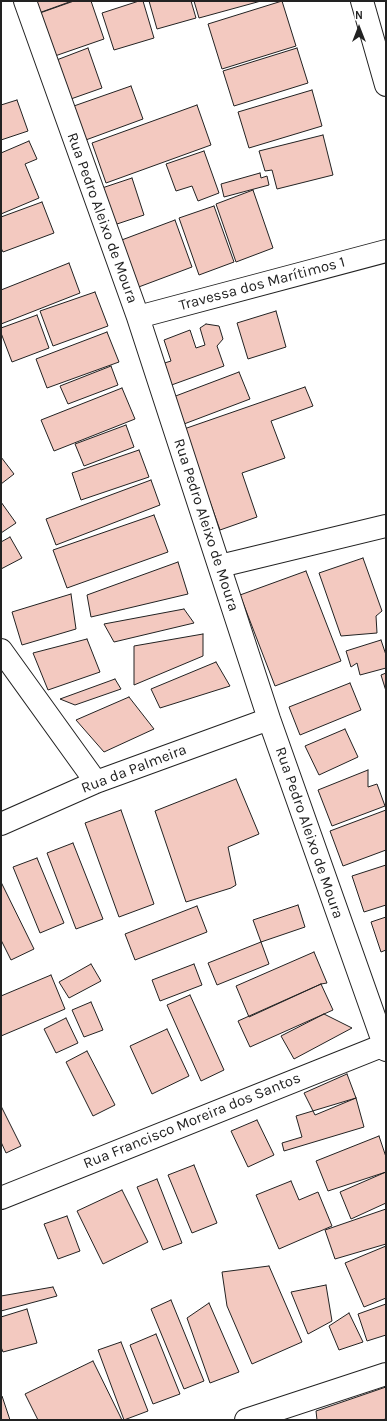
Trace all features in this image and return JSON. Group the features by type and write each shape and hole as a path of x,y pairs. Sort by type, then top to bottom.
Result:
{"street":[{"name":"Rua Pedro Aleixo de Moura","path":"25,1 138,318 269,719 385,1048"},
{"path":"362,1 386,85"},
{"name":"Travessa dos Marítimos 1","path":"138,318 386,251"},
{"path":"220,566 386,526"},
{"path":"1,650 96,782"},
{"name":"Rua da Palmeira","path":"1,824 96,782 269,719"},
{"name":"Rua Francisco Moreira dos Santos","path":"1,1198 385,1048"},
{"path":"246,1420 386,1374"}],"building":[{"path":"31,1 72,1 36,14"},
{"path":"74,1 91,1 104,39 52,57 37,14"},
{"path":"143,1 154,38 114,50 102,13"},
{"path":"149,1 191,1 196,18 157,29"},
{"path":"194,1 261,1 199,18"},
{"path":"282,1 296,46 222,69 208,24"},
{"path":"88,48 102,88 68,100 54,61"},
{"path":"297,48 308,83 234,106 223,71"},
{"path":"131,86 143,119 83,141 71,107"},
{"path":"312,90 322,126 249,148 238,112"},
{"path":"17,100 28,131 1,140 1,105"},
{"path":"197,105 211,145 106,183 92,143"},
{"path":"323,135 333,175 277,189 272,170 265,171 259,151"},
{"path":"29,141 37,159 25,164 39,198 1,214 1,153"},
{"path":"204,151 219,193 198,201 192,186 176,191 166,164"},
{"path":"260,173 261,178 267,176 269,185 224,197 221,184"},
{"path":"132,178 144,215 108,227 96,190"},
{"path":"253,190 273,248 236,262 216,204"},
{"path":"42,202 54,233 3,252 1,248 1,217"},
{"path":"214,206 234,262 199,275 179,218"},
{"path":"175,220 192,267 136,288 119,241"},
{"path":"69,263 80,293 1,324 1,290"},
{"path":"95,292 108,326 53,346 40,311"},
{"path":"276,311 286,347 248,359 237,323"},
{"path":"37,315 49,348 12,362 1,333 1,328"},
{"path":"206,324 219,326 223,339 217,346 224,366 166,387 158,365 171,361 164,340 190,330 196,348 205,345 200,328"},
{"path":"107,332 119,362 47,388 36,359"},
{"path":"111,366 118,385 68,404 60,386"},
{"path":"239,372 250,399 184,424 173,397"},
{"path":"305,387 313,406 271,421 285,458 242,473 257,517 220,530 184,429"},
{"path":"122,388 135,419 54,451 41,420"},
{"path":"126,425 134,447 84,466 75,444"},
{"path":"139,450 149,477 81,500 72,473"},
{"path":"1,457 14,474 1,484"},
{"path":"151,480 160,505 56,545 46,519"},
{"path":"1,502 16,523 1,533"},
{"path":"154,515 168,552 67,588 53,550"},
{"path":"10,537 22,558 1,569 1,542"},
{"path":"363,558 382,611 376,616 377,633 341,636 319,573"},
{"path":"178,562 188,594 91,617 87,595"},
{"path":"306,571 341,661 275,686 240,595"},
{"path":"71,594 76,629 22,645 12,612"},
{"path":"184,609 194,623 114,642 104,624"},
{"path":"203,634 203,656 134,685 134,646"},
{"path":"87,639 100,672 48,690 33,653"},
{"path":"381,640 386,655 386,668 360,675 357,663 351,667 346,651"},
{"path":"216,662 230,686 160,708 151,689"},
{"path":"386,673 386,691 381,675"},
{"path":"115,679 121,689 75,705 60,699"},
{"path":"350,683 361,710 300,735 289,707"},
{"path":"129,697 154,729 104,752 76,720"},
{"path":"345,729 358,757 319,775 305,746"},
{"path":"368,770 368,787 377,784 385,806 332,826 318,790"},
{"path":"236,779 259,834 228,847 236,885 231,888 186,902 155,811"},
{"path":"121,810 154,904 119,917 85,823"},
{"path":"386,810 386,850 343,866 330,831"},
{"path":"73,843 103,919 76,929 47,853"},
{"path":"37,858 64,923 40,933 13,867"},
{"path":"386,865 386,905 364,912 352,876"},
{"path":"1,882 34,949 11,960 1,940"},
{"path":"298,905 305,927 261,942 253,920"},
{"path":"197,906 207,932 135,960 125,934"},
{"path":"386,917 386,950 381,952 371,922"},
{"path":"261,942 269,964 217,985 208,963"},
{"path":"314,952 327,983 321,984 249,1017 236,986"},
{"path":"91,964 101,981 69,998 59,982"},
{"path":"194,964 202,985 160,1001 152,980"},
{"path":"51,975 65,1009 1,1036 1,996"},
{"path":"321,984 333,1010 250,1047 238,1021"},
{"path":"190,995 224,1070 201,1081 167,1005"},
{"path":"91,1002 103,1030 84,1037 72,1010"},
{"path":"324,1014 352,1028 294,1059 281,1036"},
{"path":"66,1018 78,1043 56,1053 44,1029"},
{"path":"167,1029 189,1076 152,1094 130,1046"},
{"path":"87,1051 115,1105 93,1116 66,1062"},
{"path":"347,1074 356,1098 315,1115 304,1093"},
{"path":"356,1098 364,1127 284,1151 282,1143 302,1137 296,1116"},
{"path":"1,1106 21,1146 6,1153 1,1142"},
{"path":"257,1120 274,1155 248,1167 231,1131"},
{"path":"379,1136 386,1157 386,1172 328,1191 316,1161"},
{"path":"194,1165 217,1223 192,1233 168,1175"},
{"path":"386,1172 386,1203 351,1219 340,1192"},
{"path":"157,1179 182,1243 163,1250 137,1187"},
{"path":"291,1181 299,1200 318,1192 332,1226 279,1249 256,1195"},
{"path":"122,1190 148,1242 103,1264 77,1211"},
{"path":"386,1209 386,1244 335,1259 325,1230"},
{"path":"67,1216 80,1251 58,1259 44,1224"},
{"path":"386,1246 386,1298 364,1307 345,1263"},
{"path":"269,1266 302,1342 252,1364 227,1306 222,1272"},
{"path":"326,1285 332,1321 308,1334 291,1292"},
{"path":"53,1287 57,1296 1,1311 1,1296"},
{"path":"171,1300 204,1381 184,1389 151,1309"},
{"path":"209,1303 239,1372 210,1383 187,1318"},
{"path":"386,1304 386,1335 367,1341 358,1314"},
{"path":"27,1309 37,1343 3,1352 1,1347 1,1317"},
{"path":"349,1313 363,1342 339,1350 329,1326"},
{"path":"156,1334 180,1394 153,1404 130,1345"},
{"path":"121,1342 148,1411 124,1420 98,1350"},
{"path":"93,1361 122,1420 38,1420 25,1394"},
{"path":"386,1387 386,1419 317,1420 316,1411"},
{"path":"2,1396 10,1420 1,1420"}]}
